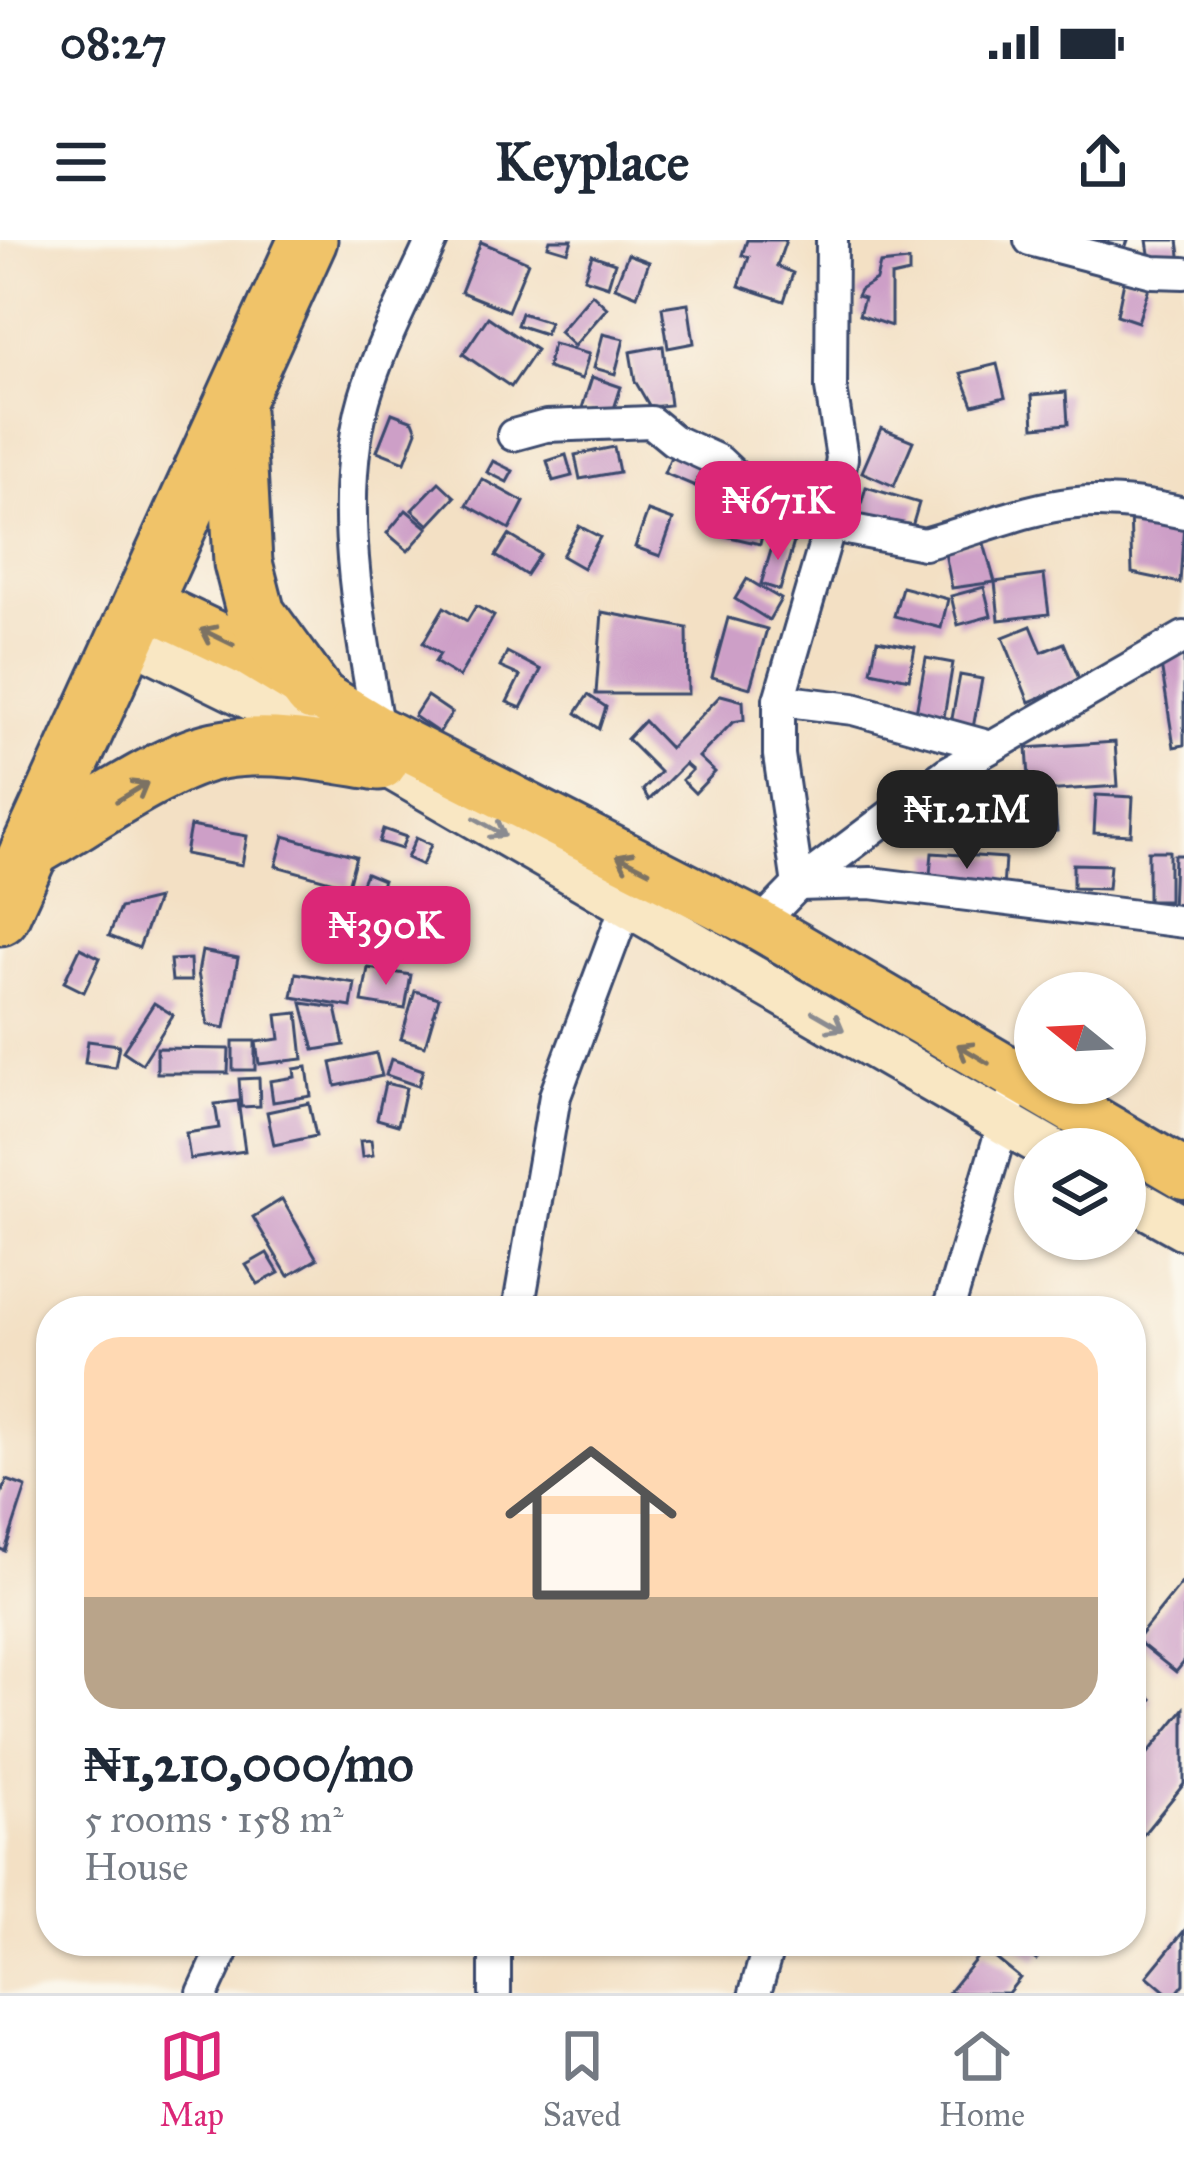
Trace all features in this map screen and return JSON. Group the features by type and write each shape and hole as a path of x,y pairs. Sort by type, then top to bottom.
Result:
{"highway":[{"path":"0,916 308,240"},
{"path":"234,401 243,563 256,614 313,692"},
{"path":"31,850 168,769 218,750 379,746"}],"main road":[{"path":"135,620 379,746 759,926 1011,1101 1033,1128"},
{"path":"135,620 249,652 313,692 379,746 626,907 1011,1101 1184,1174"},
{"path":"1146,1207 1184,1228"}],"street":[{"path":"379,746 360,624 351,474 368,385 432,240"},
{"path":"798,885 779,755 779,700 831,522 842,458 831,388 832,240"},
{"path":"1030,240 1153,272 1184,273"},
{"path":"513,435 546,426 652,422 673,440 719,461 776,515 831,522 924,544 1062,501 1134,502 1184,513"},
{"path":"759,926 798,885 948,772 1184,637"},
{"path":"779,700 853,709 991,747"},
{"path":"798,885 871,884 1184,922"},
{"path":"521,1296 555,1096 626,907"},
{"path":"952,1296 1011,1101"},
{"path":"203,1993 220,1956"},
{"path":"495,1956 495,1993"},
{"path":"755,1993 766,1956"}],"building":[{"path":"550,240 572,240 568,252 548,246"},
{"path":"747,240 786,240 777,266 793,273 784,301 739,286 749,257 742,255"},
{"path":"1071,240 1128,240 1122,257"},
{"path":"1147,240 1178,240 1181,263 1151,267"},
{"path":"481,242 528,262 508,311 461,292"},
{"path":"628,254 649,262 637,296 615,287"},
{"path":"592,255 615,263 608,286 584,278"},
{"path":"909,261 909,273 891,277 891,326 859,315 864,298 857,296 876,280 880,264"},
{"path":"1125,276 1150,284 1138,322 1117,315"},
{"path":"592,294 607,308 574,346 559,332"},
{"path":"688,303 694,343 668,348 662,307"},
{"path":"521,313 549,322 545,334 517,325"},
{"path":"488,317 536,350 511,387 463,354"},
{"path":"603,334 624,339 615,374 594,368"},
{"path":"553,344 589,354 582,379 547,368"},
{"path":"663,346 670,405 650,407 635,381 630,352"},
{"path":"997,364 1005,397 973,405 961,373"},
{"path":"592,377 621,387 611,418 582,408"},
{"path":"1066,392 1068,424 1034,427 1032,395"},
{"path":"392,413 413,421 417,431 405,462 377,451"},
{"path":"881,428 913,441 894,486 862,472"},
{"path":"614,447 619,472 580,479 575,455"},
{"path":"673,452 703,465 695,486 664,473"},
{"path":"566,455 572,476 553,481 547,461"},
{"path":"493,461 513,471 507,482 487,472"},
{"path":"719,476 737,499 724,510 706,487"},
{"path":"482,479 524,502 510,529 467,505"},
{"path":"439,482 455,497 429,525 412,510"},
{"path":"866,487 919,503 909,537 856,521"},
{"path":"406,510 428,528 408,551 387,533"},
{"path":"732,510 766,518 760,544 725,536"},
{"path":"648,511 673,520 660,556 635,547"},
{"path":"1130,511 1184,522 1180,583 1132,573"},
{"path":"579,526 600,537 583,568 562,556"},
{"path":"509,535 540,554 526,575 496,556"},
{"path":"775,537 794,542 780,590 761,584"},
{"path":"983,540 995,582 952,588 944,548"},
{"path":"1044,575 1049,614 999,620 995,582"},
{"path":"747,579 781,599 769,620 735,599"},
{"path":"902,587 948,599 941,628 894,616"},
{"path":"984,587 991,616 958,625 951,596"},
{"path":"476,606 494,616 459,677 435,662 440,654 423,643 444,607 467,621"},
{"path":"602,612 687,628 688,694 596,694"},
{"path":"728,618 767,629 750,688 712,677"},
{"path":"1031,626 1042,652 1064,643 1080,681 1029,702 1003,637"},
{"path":"877,640 915,647 909,679 871,671"},
{"path":"507,652 541,670 521,708 507,702 520,676 500,667"},
{"path":"1184,654 1184,745 1174,747 1160,658"},
{"path":"926,658 953,663 944,717 916,712"},
{"path":"960,675 982,679 973,728 951,724"},
{"path":"588,695 606,707 599,729 576,713"},
{"path":"721,695 743,701 744,720 733,722 699,757 715,772 695,793 682,780 692,770 685,764 649,800 643,790 660,772 627,739 644,721 670,748"},
{"path":"427,696 452,713 439,733 414,716"},
{"path":"1115,742 1118,786 1030,792 1027,748"},
{"path":"1012,795 1011,802 1054,797 1057,831 985,844 981,798"},
{"path":"1096,795 1133,797 1131,835 1094,833"},
{"path":"954,800 956,823 916,828 913,805"},
{"path":"190,826 247,836 242,865 185,854"},
{"path":"383,829 406,837 401,849 379,842"},
{"path":"284,836 356,856 348,886 276,866"},
{"path":"416,838 431,845 422,865 407,858"},
{"path":"1148,851 1169,851 1169,901 1148,901"},
{"path":"932,853 1005,858 1003,890 929,885"},
{"path":"1174,855 1184,855 1184,913 1172,913"},
{"path":"1073,864 1110,865 1108,889 1073,888"},
{"path":"366,873 383,880 377,896 360,888"},
{"path":"157,899 139,948 109,936 120,908"},
{"path":"80,948 100,958 84,992 64,982"},
{"path":"202,951 238,958 225,1028 208,1025 198,973"},
{"path":"190,959 191,981 172,981 170,960"},
{"path":"368,968 411,975 405,1009 362,1002"},
{"path":"296,973 355,983 351,1007 292,997"},
{"path":"415,991 439,998 425,1046 401,1039"},
{"path":"154,1003 173,1015 142,1064 123,1051"},
{"path":"302,1003 336,1008 344,1045 314,1050"},
{"path":"298,1013 303,1059 259,1064 256,1042 280,1039 277,1015"},
{"path":"88,1041 119,1045 115,1067 85,1063"},
{"path":"233,1041 255,1041 255,1070 233,1070"},
{"path":"157,1048 229,1049 228,1073 157,1073"},
{"path":"376,1053 382,1076 336,1086 331,1063"},
{"path":"391,1059 423,1070 418,1086 386,1075"},
{"path":"307,1067 311,1096 273,1102 270,1081 295,1077 294,1069"},
{"path":"259,1078 260,1106 241,1107 239,1079"},
{"path":"385,1083 406,1088 398,1125 377,1119"},
{"path":"238,1101 245,1151 190,1159 186,1133 219,1128 215,1104"},
{"path":"309,1103 316,1136 274,1145 267,1112"},
{"path":"371,1140 373,1155 362,1157 360,1141"},
{"path":"282,1199 317,1259 288,1276 253,1217"},
{"path":"267,1253 279,1273 258,1284 246,1265"},
{"path":"7,1480 26,1487 5,1551 0,1549 0,1497"},
{"path":"1184,1580 1184,1662 1176,1672 1146,1648 1146,1628"},
{"path":"1184,1709 1184,1784 1146,1831 1146,1756"},
{"path":"1184,1931 1184,1984 1177,1993 1167,1993 1147,1976"},
{"path":"978,1956 993,1956 1020,1978 1008,1993 948,1993"}]}
